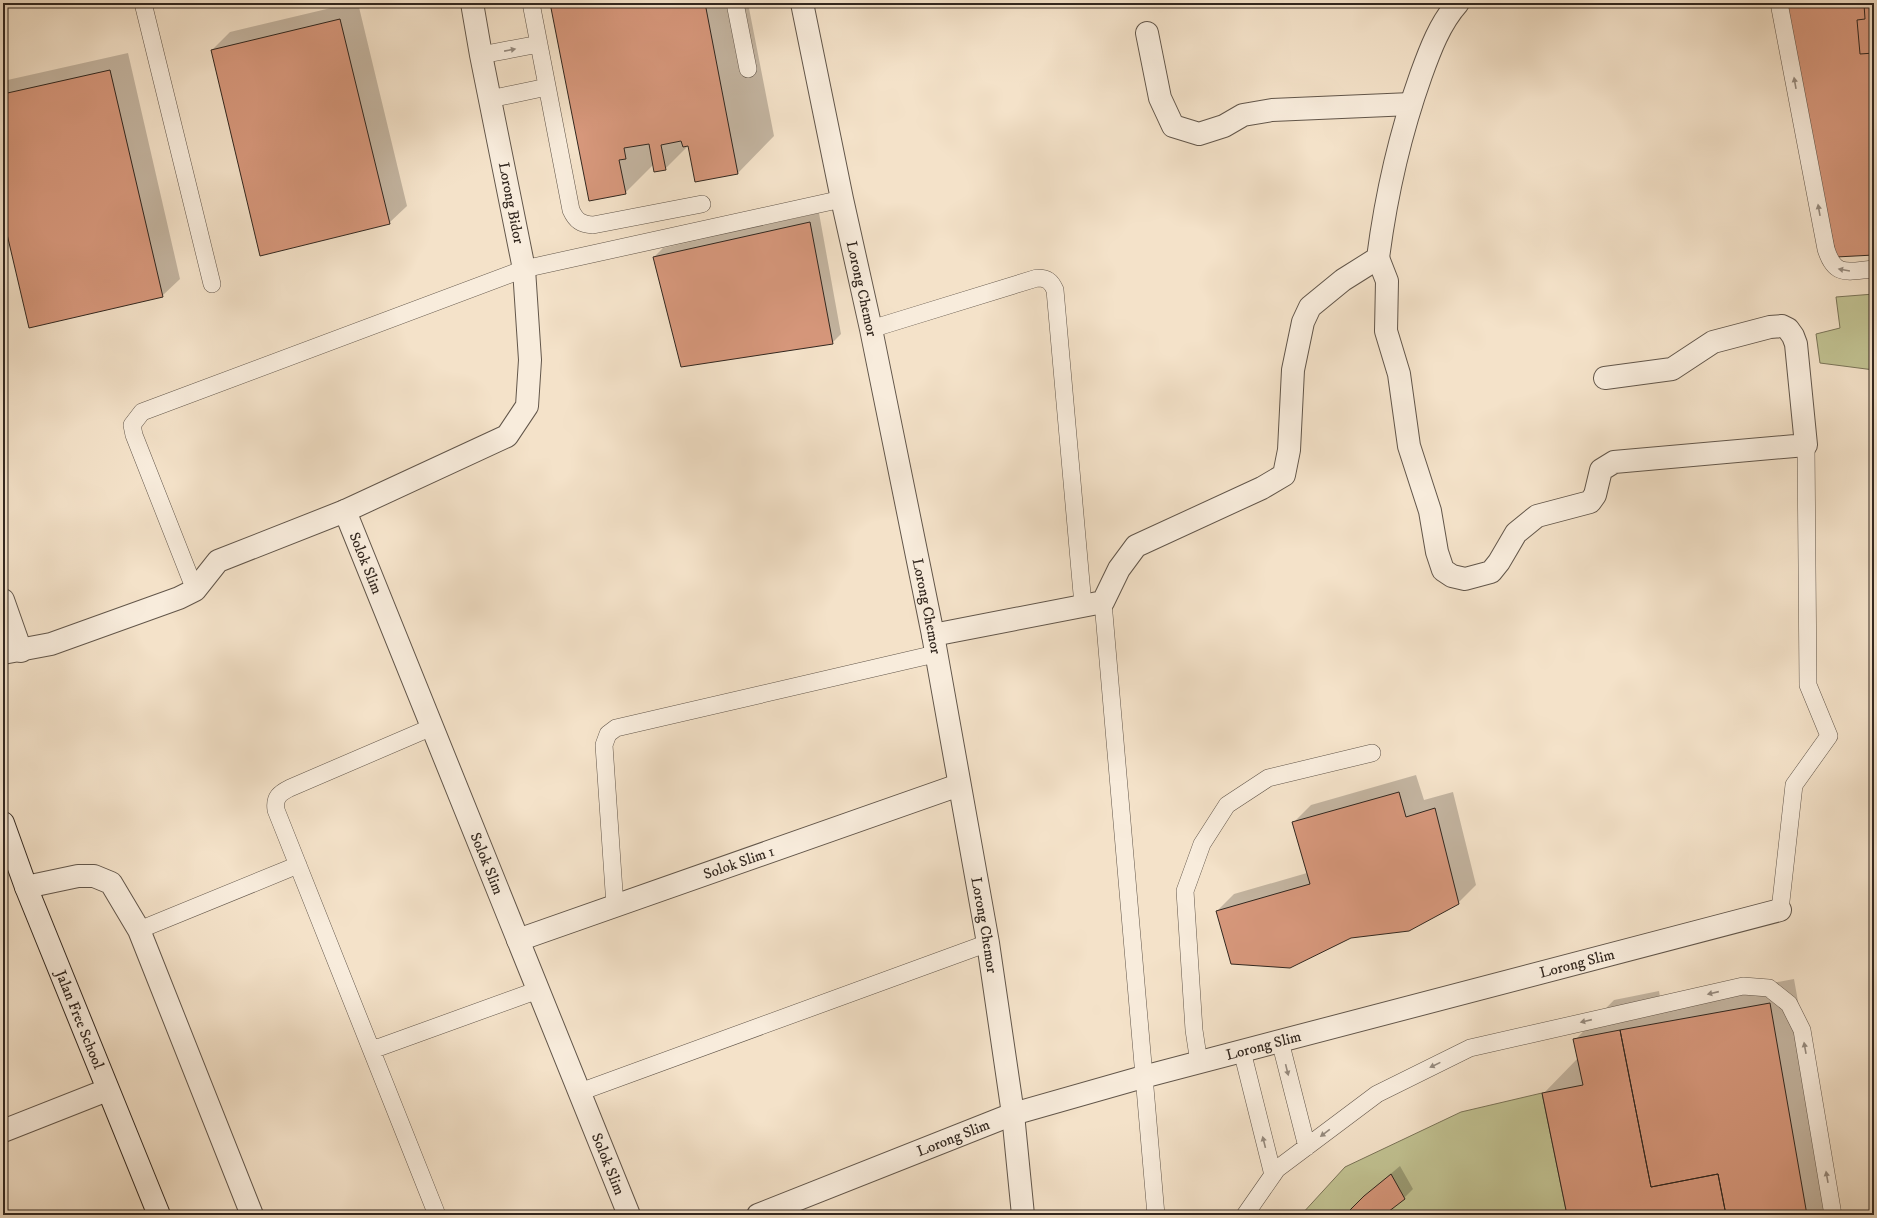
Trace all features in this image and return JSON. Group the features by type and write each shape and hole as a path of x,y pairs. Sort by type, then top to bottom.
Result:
{"street":[{"name":"Lorong Bidor","path":"345,511 507,436 527,406 530,360 524,269 472,3"},
{"name":"Lorong Chemor","path":"802,3 842,199 871,329 934,644 988,943 1013,1114 1023,1215"},
{"path":"1458,3 1438,33 1411,104 1398,148 1383,222 1378,258 1387,281 1386,331 1399,374 1409,446 1430,510 1437,552 1443,570 1452,576 1464,579 1492,572 1516,533 1537,516 1590,502 1595,495 1601,470 1614,462 1806,445 1796,344 1788,329 1782,326 1770,327 1713,342 1672,369 1605,378"},
{"path":"1147,33 1160,98 1173,126 1199,134 1224,126 1243,116 1272,110 1411,104"},
{"path":"934,644 1093,604 1136,546 1262,488 1284,475 1289,450 1293,370 1303,322 1310,307 1343,280 1378,258"},
{"path":"3,600 12,652 51,644 179,598 195,590 218,561 345,511"},
{"name":"Solok Slim","path":"345,511 629,1215"},
{"name":"Solok Slim 1","path":"518,940 959,785"},
{"name":"Jalan Free School","path":"3,823 26,887 107,1090 159,1215"},
{"path":"26,887 68,877 94,876 111,883 140,930 252,1215"},
{"name":"Lorong Slim","path":"758,1215 1013,1114 1143,1077 1780,910"},
{"path":"3,1131 107,1090"}],"lane":[{"path":"143,3 212,284"},
{"path":"531,3 571,210 575,219 583,224 593,225 702,204"},
{"path":"735,3 748,69"},
{"path":"1779,3 1826,249 1830,262 1836,268 1845,272 1874,269"},
{"path":"481,55 539,44"},
{"path":"490,99 547,87"},
{"path":"195,590 134,435 132,425 142,412 524,269 842,199"},
{"path":"871,329 1037,278 1045,278 1052,282 1055,290 1093,604 1143,1077 1156,1215"},
{"path":"1780,910 1794,785 1829,736 1808,685 1806,445"},
{"path":"615,906 604,745 608,734 616,728 934,644"},
{"path":"432,727 290,788 278,796 275,803 276,810 437,1215"},
{"path":"1199,1063 1194,1030 1185,891 1202,844 1227,805 1268,778 1372,754"},
{"path":"140,930 298,865"},
{"path":"580,1092 988,943"},
{"path":"1245,1215 1277,1169 1377,1094 1470,1048 1743,986 1769,988 1789,1004 1802,1030 1833,1215"},
{"path":"372,1050 538,990"},
{"path":"1280,1041 1307,1147"},
{"path":"1242,1052 1273,1176"}],"green space":[{"path":"1874,294 1874,370 1820,363 1816,334 1840,328 1836,297"},
{"path":"1542,1093 1567,1215 1301,1215 1345,1167 1461,1112"}],"building":[{"path":"550,3 705,3 738,174 695,182 688,146 683,147 681,141 661,145 666,170 654,172 649,144 624,148 626,159 619,160 626,194 589,201"},
{"path":"1784,3 1874,3 1874,255 1836,257"},
{"path":"1855,3 1874,3 1874,53 1860,54 1857,20 1865,19 1864,4 1856,5"},
{"path":"340,19 390,224 260,256 211,50"},
{"path":"110,70 163,297 29,328 3,217 3,94"},
{"path":"810,222 833,344 681,367 653,257"},
{"path":"1399,792 1406,817 1435,808 1459,904 1409,931 1351,938 1290,968 1231,964 1216,911 1310,884 1292,822"},
{"path":"1770,1003 1807,1215 1726,1215 1718,1174 1651,1187 1620,1030"},
{"path":"1620,1030 1651,1187 1718,1174 1726,1215 1567,1215 1542,1093 1583,1085 1573,1039"},
{"path":"1391,1174 1405,1199 1384,1215 1345,1215 1364,1196"}]}
